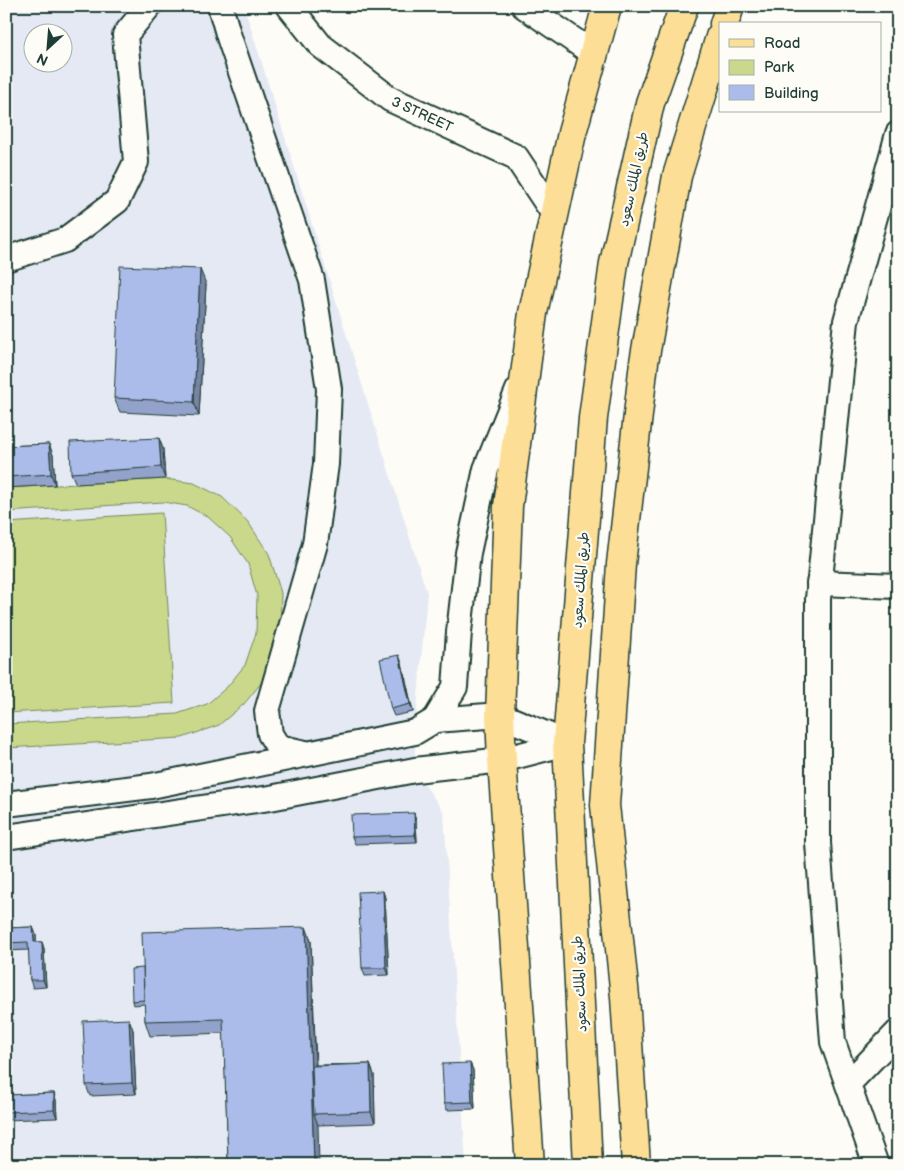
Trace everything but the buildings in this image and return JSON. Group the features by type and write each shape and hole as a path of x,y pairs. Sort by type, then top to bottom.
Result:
{"main road":[{"path":"530,1165 500,715 508,506 533,313 572,133 607,6"},
{"name":"طريق الملك سعود","path":"588,1165 567,743 593,418 614,263 650,103 684,6"},
{"path":"725,22 730,6"},
{"path":"636,1165 625,997 605,805 621,564 644,362 677,176 719,40"}],"street":[{"path":"6,258 65,240 117,201 136,162 125,35 149,6"},
{"path":"220,6 312,280 330,389 326,464 315,544 267,711 270,734 278,747 307,754"},
{"name":"3 STREET","path":"289,6 320,45 390,98 516,157 554,214"},
{"path":"524,6 594,54"},
{"path":"876,1165 834,1042 818,843 818,599 846,321 898,134"},
{"path":"435,720 455,687 468,553 486,469 526,370"},
{"path":"820,583 898,586"},
{"path":"6,804 151,786 415,732 435,720 500,715 567,743"},
{"path":"6,837 270,798 415,770 502,760 567,743"},
{"path":"848,1084 898,1032"}],"shaded area":[{"path":"6,6 244,6 427,593 415,732 415,770 444,813 466,1165 6,1165"}],"green space":[{"path":"165,479 194,483 222,497 248,522 269,554 281,593 280,638 267,676 244,704 219,725 182,738 6,748 6,724 177,714 207,704 227,687 245,665 256,633 257,596 248,564 230,537 208,517 187,506 163,502 6,512 6,488"},
{"path":"162,513 174,703 6,713 6,523"}]}
